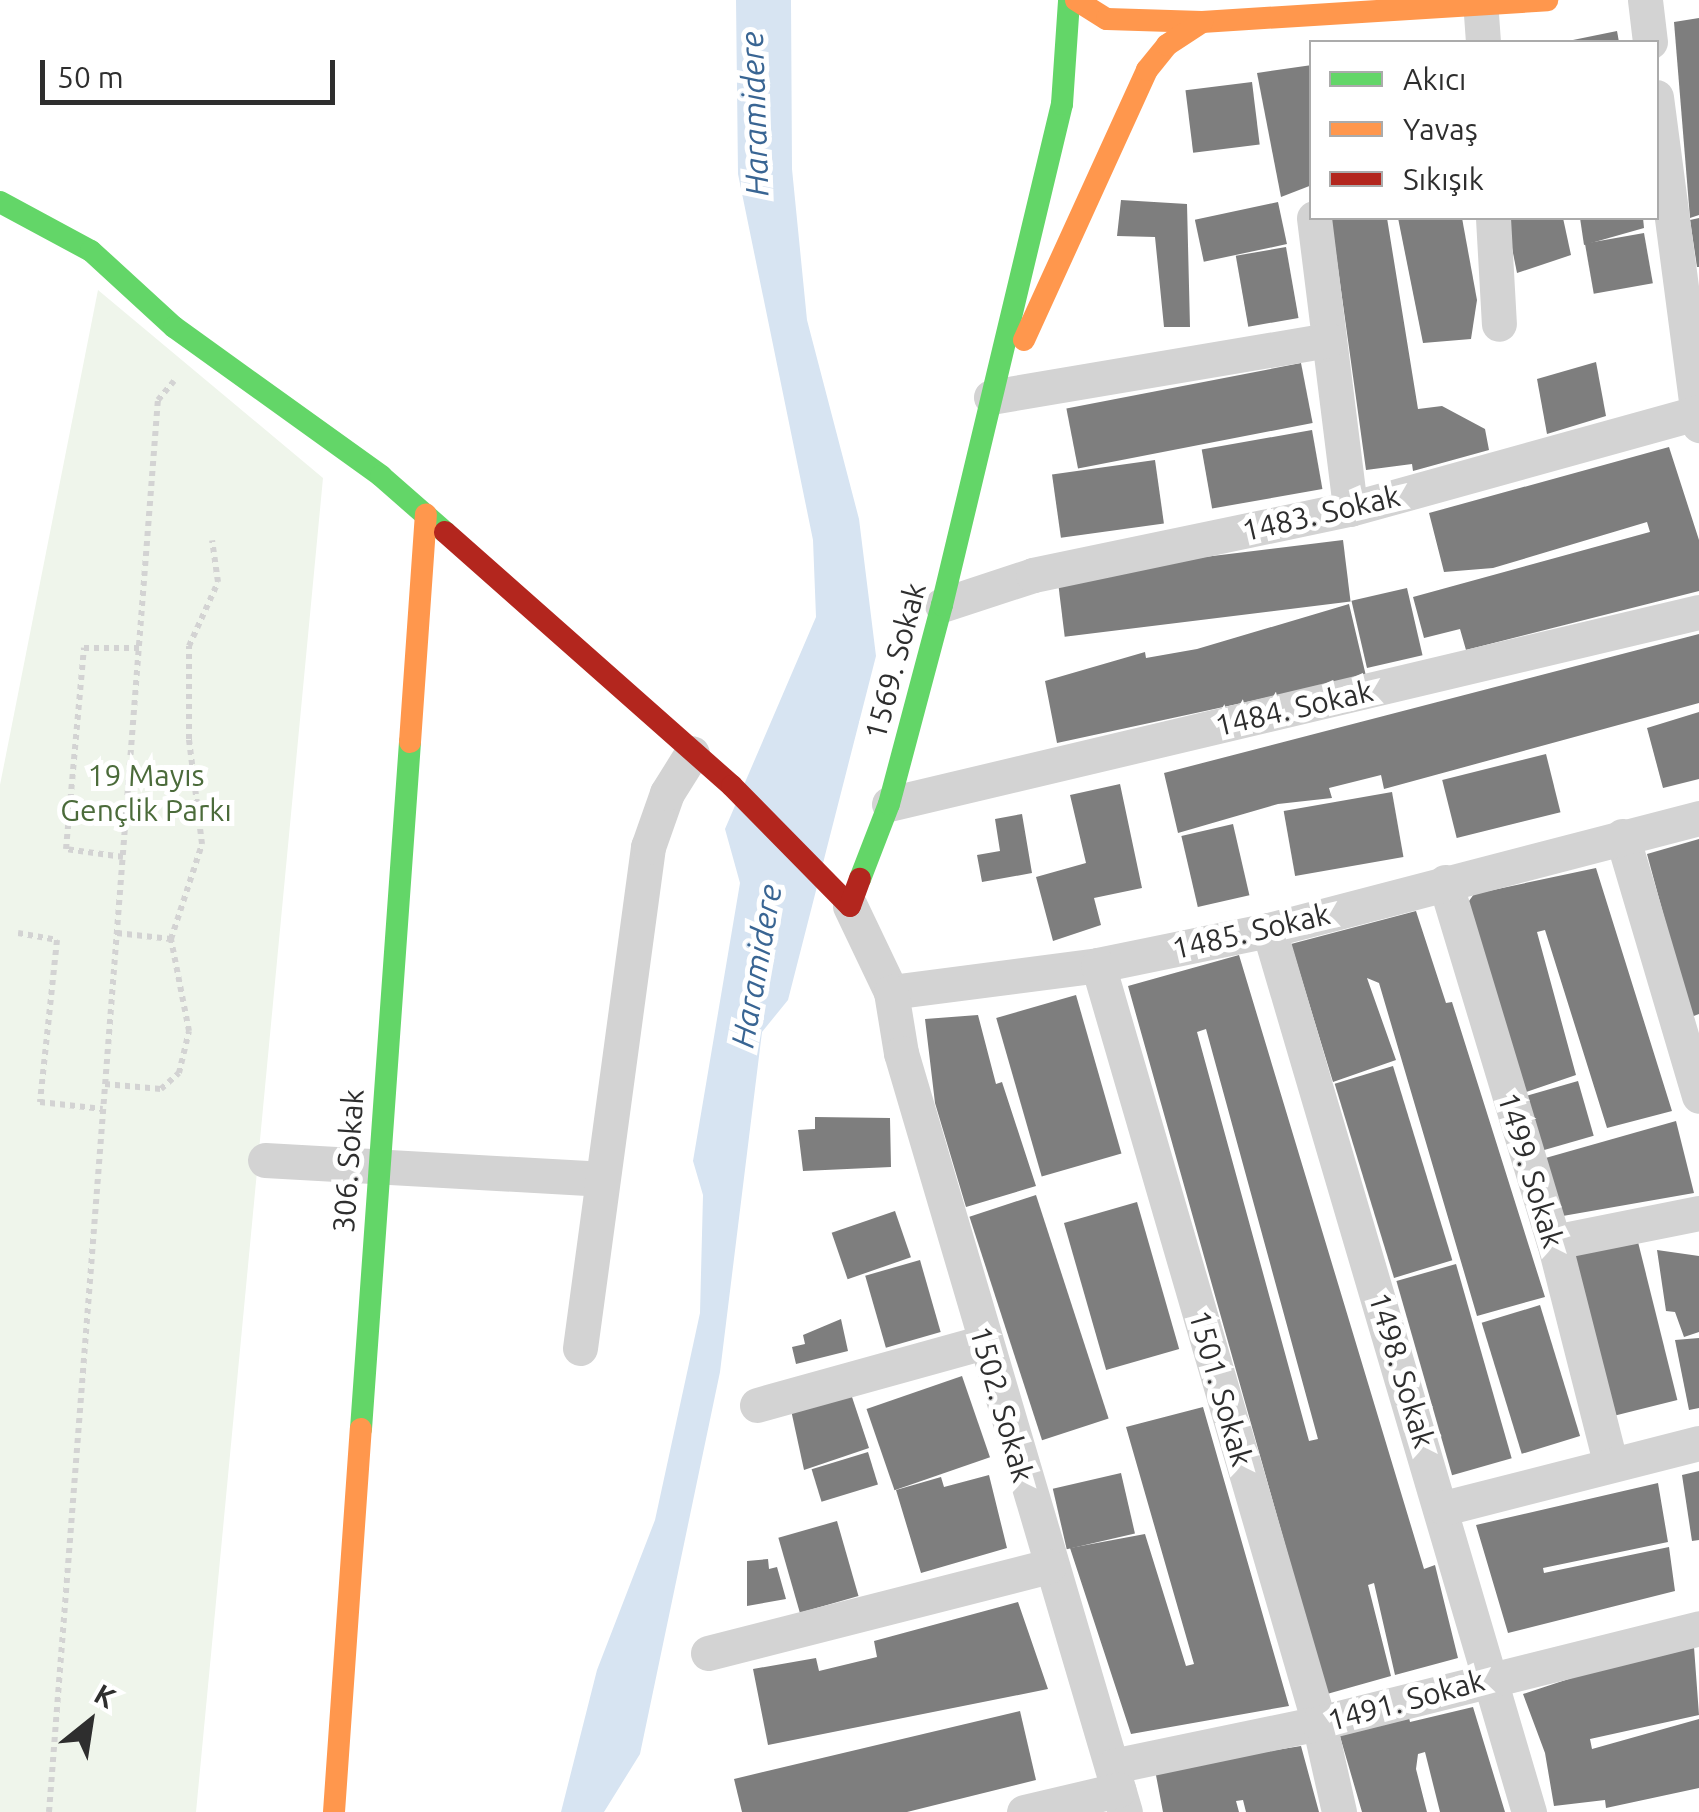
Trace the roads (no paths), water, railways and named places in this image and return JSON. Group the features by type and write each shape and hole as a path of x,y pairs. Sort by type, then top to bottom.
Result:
{"street":[{"path":"1073,0 1107,19 1354,28 1480,2 1546,0"},
{"name":"1569. Sokak","path":"840,894 890,804 942,605 1062,104 1073,0"},
{"path":"1644,0 1650,40"},
{"path":"1480,2 1483,40"},
{"name":"1569. Sokak","path":"991,397 1048,299 1147,70 1167,45 1202,22"},
{"path":"1659,119 1698,417"},
{"path":"0,202 91,251 202,344 426,515 732,786 840,894 891,992"},
{"path":"1314,220 1350,509"},
{"path":"1493,220 1499,324"},
{"path":"991,397 1328,340"},
{"name":"1483. Sokak","path":"942,605 1033,575 1350,509 1698,417"},
{"name":"306. Sokak","path":"334,1812 376,1169 426,515"},
{"name":"1484. Sokak","path":"890,804 1699,612"},
{"path":"580,1348 648,848 667,793 692,754"},
{"name":"1485. Sokak","path":"891,992 1098,965 1269,930 1699,818"},
{"path":"1622,836 1699,1096"},
{"name":"1499. Sokak","path":"1444,882 1554,1242 1610,1461"},
{"name":"1498. Sokak","path":"1269,930 1444,1508 1529,1812"},
{"name":"1501. Sokak","path":"1098,965 1319,1723 1339,1812"},
{"name":"1502. Sokak","path":"891,992 901,1053 1049,1566 1119,1789"},
{"path":"265,1160 600,1179"},
{"path":"1554,1242 1699,1213"},
{"path":"756,1405 984,1342"},
{"path":"1444,1508 1610,1461 1699,1443"},
{"path":"708,1653 1049,1566"},
{"name":"1491. Sokak","path":"1024,1812 1119,1789 1319,1723 1490,1677 1699,1628"}],"water":[{"name":"Haramidere","path":"736,0 791,0 792,169 807,320 859,519 876,656 788,1000 762,1032 720,1372 640,1754 604,1812 561,1812 597,1670 655,1520 700,1313 703,1195 693,1161 740,883 725,829 816,617 813,540 738,174"}],"park label":[{"name":"19 Mayıs Gençlik Parkı","path":"146,792"}]}
